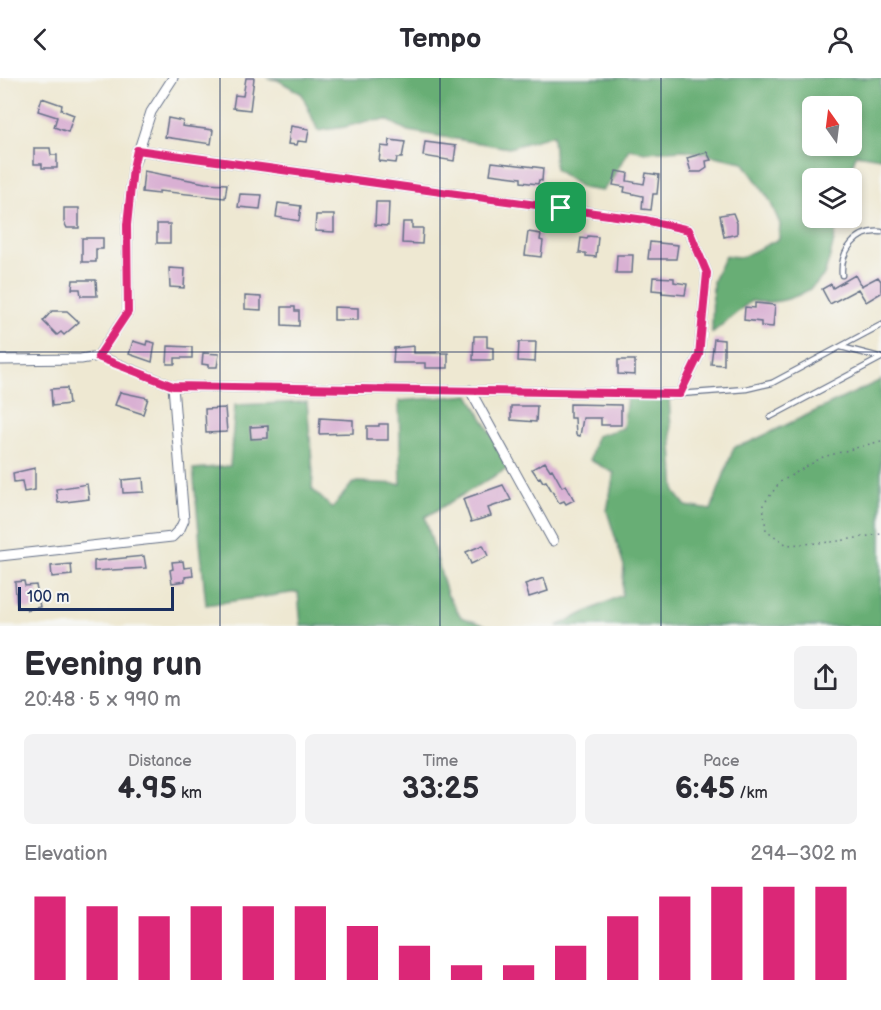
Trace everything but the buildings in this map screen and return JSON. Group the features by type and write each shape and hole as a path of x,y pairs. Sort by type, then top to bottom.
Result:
{"street":[{"path":"98,357 128,312 127,225 133,168 151,112 172,78"},
{"path":"0,360 98,357 173,386 680,394 699,355 707,273 689,230 645,220 137,150"},
{"path":"0,556 172,537 180,529 184,520 173,386"},
{"path":"470,390 553,541"}],"lane":[{"path":"842,275 841,262 845,250 855,240 869,232 881,232"},
{"path":"680,394 746,390 772,383 881,326"},
{"path":"841,347 880,358"},
{"path":"770,417 880,358"}],"path":[{"path":"881,441 824,457 780,482 763,505 766,530 787,545 832,542 881,534"}],"green space":[{"path":"267,78 881,78 881,158 862,155 862,96 802,96 802,156 855,156 852,168 802,168 802,228 837,228 828,265 823,276 809,290 781,301 751,301 712,333 713,281 725,256 742,257 779,239 780,224 769,199 743,162 685,150 645,152 629,149 611,181 602,191 582,188 555,169 553,135 509,148 408,131 387,120 368,121 318,131 302,94 278,80"},
{"path":"881,380 881,626 557,626 622,595 624,566 607,511 614,473 590,460 596,436 623,428 627,397 669,398 675,492 686,506 711,510 734,447 750,442"},
{"path":"469,395 510,467 425,517 447,594 461,617 487,626 301,626 298,592 206,605 193,469 230,466 235,405 307,402 313,473 312,489 332,508 352,484 358,482 401,484 399,401"}],"route":[{"path":"137,150 561,208 645,220 689,230 707,273 699,355 680,394 173,386 98,357 128,312 127,225 137,150"}]}
